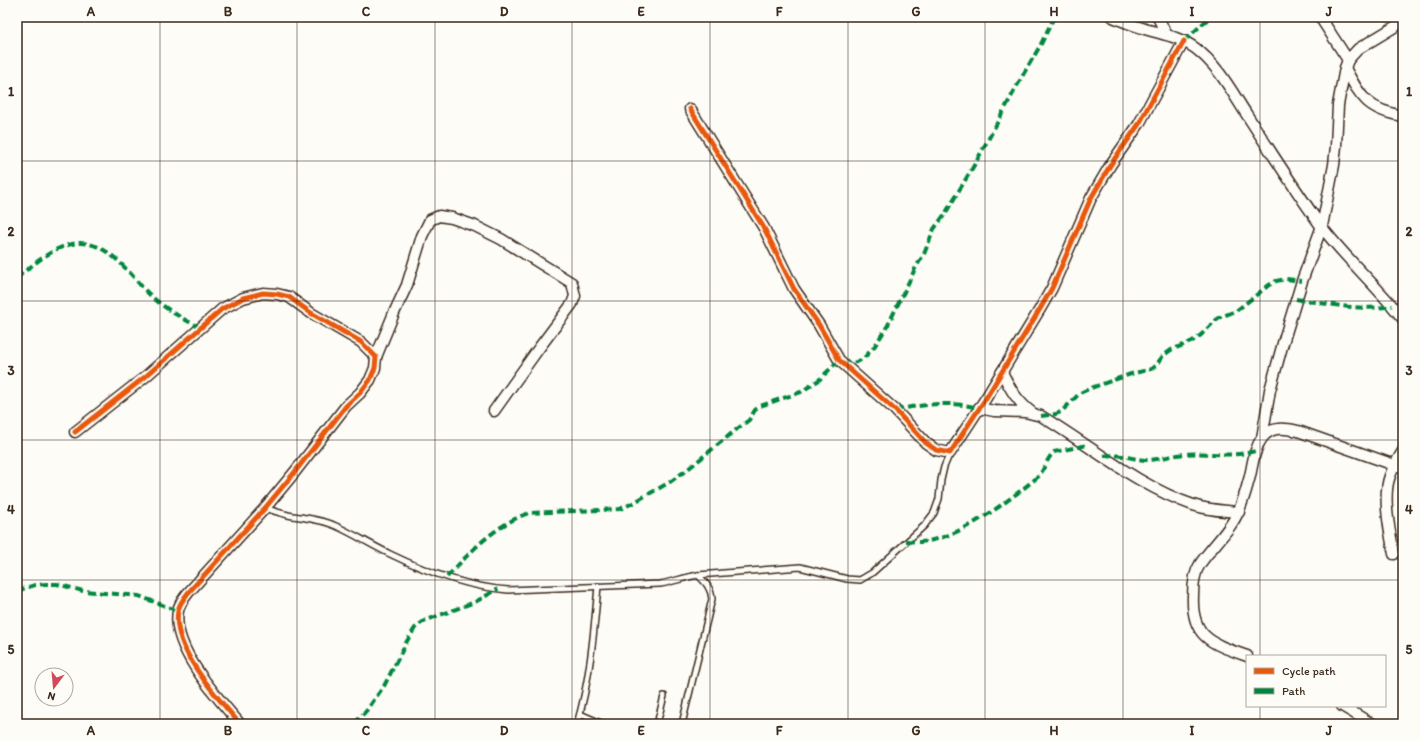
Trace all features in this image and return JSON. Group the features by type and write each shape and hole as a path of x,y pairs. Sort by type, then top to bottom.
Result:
{"street":[{"path":"1113,17 1184,41 1195,47 1208,58 1322,226 1340,249 1403,320"},
{"path":"1158,17 1166,34"},
{"path":"1320,17 1346,64 1356,89 1370,105 1386,113 1403,116"},
{"path":"1246,656 1229,650 1207,639 1197,628 1192,609 1193,584 1199,566 1239,512 1246,493 1255,451 1262,438 1270,390 1302,281 1322,226 1334,165 1338,105 1346,64 1358,49 1396,26 1403,20"},
{"path":"690,109 764,228 794,289 819,324 839,360 895,410 926,443 936,450 950,453 1030,327 1052,288 1092,198 1111,164 1139,124 1184,41"},
{"path":"240,724 211,690 188,656 180,636 177,622 178,611 182,600 265,508 346,406 360,393 370,380 375,368 376,357 407,285 422,236 430,220 439,216 452,218 475,226 501,239 572,283 575,296 572,304 538,348 494,411"},
{"path":"74,432 145,377 222,309 243,298 263,293 289,297 310,313 361,342 376,357"},
{"path":"1002,372 1009,388 1018,401 1034,414 1054,424 1128,473 1194,506 1218,511 1239,512"},
{"path":"979,408 994,411 1034,414"},
{"path":"1262,438 1271,430 1282,428 1298,430 1399,466"},
{"path":"1394,554 1389,529 1389,477 1399,466 1403,451"},
{"path":"1344,707 1372,724"}],"lane":[{"path":"265,508 288,515 318,520 334,525 390,554 428,570 464,583 484,588 508,590 660,584 698,575 800,567 847,579 860,580 872,573 924,526 934,513 939,499 944,467 950,453"},
{"path":"682,724 712,600 712,592 708,584 698,575"},
{"path":"577,724 582,706 598,586"},
{"path":"657,724 664,696"},
{"path":"580,714 603,724"}],"marked path":[{"path":"447,577 474,549 495,531 529,513 620,509 631,504 670,482 688,469 749,420 755,410 760,406 801,392 819,380 839,360 848,363 857,362 864,358 874,347 888,325 915,269 924,254 934,229 945,214 976,162 1040,46 1054,17"},
{"path":"1184,41 1210,17"},
{"path":"17,278 41,259 60,248 79,243 89,244 101,248 116,259 147,292 162,305 201,328"},
{"path":"1041,416 1061,412 1080,393 1091,388 1131,374 1151,369 1171,350 1191,342 1201,335 1218,318 1236,311 1276,281 1286,279 1302,281"},
{"path":"1296,299 1332,305 1368,308 1392,306"},
{"path":"895,410 937,404 979,408"},
{"path":"906,541 921,542 937,539 968,526 999,507 1039,476 1054,452 1087,445"},
{"path":"1104,456 1110,455 1146,460 1185,454 1237,454 1255,451"},
{"path":"17,591 35,585 57,584 83,591 139,596 178,611"},
{"path":"354,724 367,710 384,686 415,628 424,621 475,602 498,589"}],"cycle path":[{"path":"690,109 764,228 794,289 819,325 839,360 895,410 926,443 936,450 950,453 986,398 1052,288 1091,198 1111,164 1139,124 1184,41"},
{"path":"75,432 145,377 222,309 243,298 263,293 289,297 311,313 361,342 376,357 375,368 370,380 360,393 346,406 265,508 188,593 179,606 178,625 182,641 189,656 209,687 240,724"}]}
